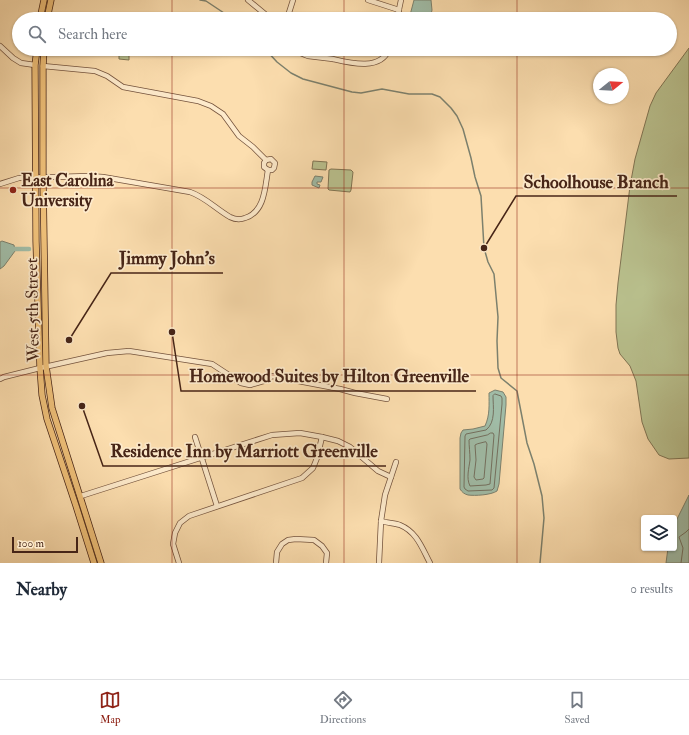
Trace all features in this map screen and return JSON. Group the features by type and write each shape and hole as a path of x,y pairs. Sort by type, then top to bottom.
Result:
{"main road":[{"path":"41,12 44,0"},
{"path":"48,12 51,0"},
{"name":"West 5th Street","path":"36,56 36,177 40,368 42,395 47,419 76,506 97,562"},
{"name":"West 5th Street","path":"44,56 43,177 46,366 52,408 81,496 97,562"},
{"path":"76,506 82,513 97,562"}],"street":[{"path":"248,0 263,12"},
{"path":"289,12 293,0"},
{"path":"368,0 398,10 401,0"},
{"path":"0,46 21,63 35,64"},
{"path":"308,56 364,64 375,62 384,56"},
{"path":"43,66 96,71 124,87 196,100 211,106 223,114 239,136 266,160 271,159 274,161 275,164 273,169 268,170"},
{"path":"266,160 264,167 268,170"},
{"path":"0,184 19,178 103,177 198,194 231,217 241,219 251,216 259,209 263,198 268,170"},
{"path":"1,377 107,353 129,351 212,364 241,382 250,385 267,380 272,376 387,399"},
{"path":"81,496 272,435 300,433 338,441 350,447 378,471 391,477"},
{"path":"195,437 217,506"},
{"path":"179,563 173,544 174,533 180,523 189,516 302,478 312,468 317,458 322,437"},
{"path":"379,563 381,521 385,496 396,462"},
{"path":"381,521 400,525 413,533 430,563"},
{"path":"276,563 277,552 282,544 288,540 296,539 314,540 322,546 327,553 326,563"}],"green space":[{"path":"689,48 689,458 669,459 659,455 648,439 642,422 636,381 630,366 620,354 618,348 616,332 616,305 630,186 635,159 650,106 656,93"},
{"path":"119,56 129,56 129,60 119,59"},
{"path":"313,161 327,162 326,170 312,169"},
{"path":"329,170 351,170 353,172 350,192 328,189"}],"water":[{"path":"414,0 431,0 432,12 411,12"},
{"path":"315,176 323,177 321,182 317,182 317,184 320,185 319,188 312,185"},
{"path":"2,241 14,245 15,251 0,269 0,242"},
{"path":"495,390 503,392 506,397 499,484 497,491 483,495 468,495 463,493 460,489 461,433 463,430 485,426 489,406 489,393"},
{"path":"689,495 689,563 666,563 668,551 677,551 677,519"}],"waterway":[{"path":"200,0 206,1 222,12"},
{"path":"271,56 291,73 303,79 352,92 361,93 382,89 409,94 432,94 440,97 457,116 463,129 481,196 484,248 488,262 494,274 498,317 498,368 501,378 517,391 527,443 542,496 544,518 540,563"},
{"path":"14,249 29,249"}],"place":[{"name":"East Carolina University","path":"13,190"},
{"name":"Schoolhouse Branch","path":"484,248"},
{"name":"Homewood Suites by Hilton Greenville","path":"172,332"},
{"name":"Jimmy John's","path":"69,340"},
{"name":"Residence Inn by Marriott Greenville","path":"82,406"}]}
